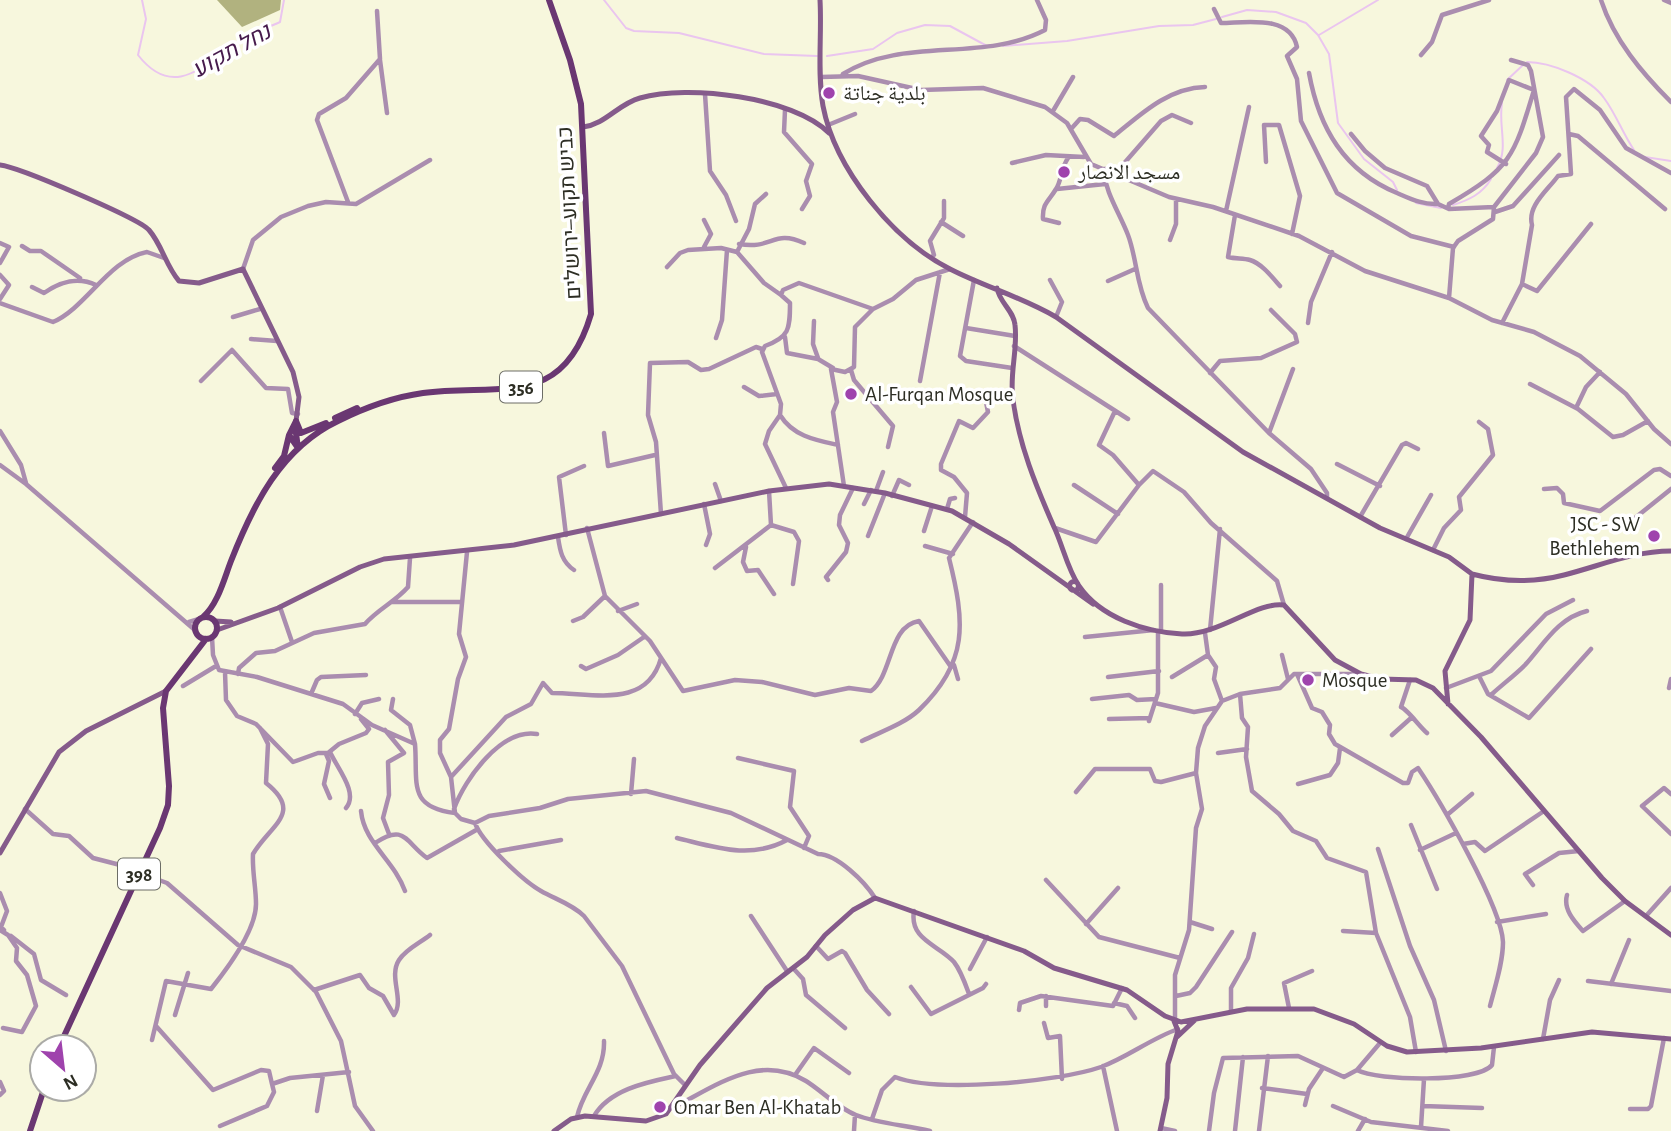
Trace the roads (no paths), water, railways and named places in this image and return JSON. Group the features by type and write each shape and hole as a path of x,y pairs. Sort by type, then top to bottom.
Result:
{"main road":[{"name":"כביש תקוע–ירושלים","path":"203,636 201,618 217,597 245,525 261,494 298,448 335,422 376,405 422,393 526,387 544,381 570,359 584,338 591,314 583,127 576,82 550,0"},
{"path":"297,417 301,433 308,433 367,404 376,405"},
{"path":"261,494 262,486 284,456 297,417"},
{"path":"297,417 294,432 298,448"},
{"path":"289,435 298,448"},
{"name":"כביש תקוע–ירושלים","path":"217,597 217,630"},
{"path":"201,618 215,621"},
{"path":"166,691 203,636 217,630"},
{"name":"398","path":"66,1033 168,805 163,708 166,691"},
{"path":"30,1131 39,1103"}],"street":[{"path":"820,0 823,107 831,135 884,221 933,259 1056,317 1217,436 1360,517 1449,557 1472,574 1510,581 1533,580 1561,576 1630,555 1671,551"},
{"path":"842,75 866,62 892,55 978,48 1028,39 1045,30 1046,20 1037,0"},
{"path":"1421,55 1432,42 1442,15 1489,0"},
{"path":"1601,0 1608,21 1624,46 1648,80 1671,102"},
{"path":"1664,0 1671,3"},
{"path":"1214,9 1221,23 1254,20 1287,30 1296,40 1297,47 1287,56 1297,79 1301,121 1337,193 1411,236 1454,247"},
{"path":"377,11 387,113"},
{"path":"348,202 317,120 319,114 346,98 380,59"},
{"path":"1448,298 1454,247 1458,240 1486,225 1494,209 1540,146 1542,127 1528,65 1511,60"},
{"path":"1309,72 1313,95 1339,153 1370,181 1423,204 1438,204 1448,208 1494,209 1513,206 1559,155"},
{"path":"821,77 842,75 921,90 983,88 1010,94 1053,111 1072,129 1084,157 1091,164 1176,199 1226,211 1292,233 1365,271 1448,298 1502,323 1543,336 1580,356 1600,372 1626,394 1671,444"},
{"path":"1053,111 1073,77"},
{"path":"1506,164 1487,152 1489,145 1481,136 1497,111 1508,80 1534,90"},
{"path":"1072,129 1080,119 1088,120 1114,136 1150,107 1183,90 1205,87"},
{"path":"1502,323 1522,284 1532,225 1530,216 1558,176 1571,174 1566,97 1574,89 1600,110 1626,148 1671,173"},
{"path":"1448,208 1449,204 1506,164 1514,153 1534,90"},
{"path":"705,94 710,172 726,195 736,221"},
{"path":"583,127 600,123 637,98 705,94 745,97 785,110 820,125 831,135"},
{"path":"1226,211 1249,107"},
{"path":"785,110 784,132 812,164 806,181 810,196 802,209"},
{"path":"820,125 828,125 855,114"},
{"path":"1103,169 1120,167 1161,121 1172,115 1191,123"},
{"path":"807,118 824,117"},
{"path":"820,125 824,117"},
{"path":"1266,162 1264,125 1279,125 1300,196 1292,233"},
{"path":"1351,134 1364,151 1385,168 1427,186 1438,204"},
{"path":"1569,134 1578,136 1665,209"},
{"path":"1012,163 1045,155 1084,157"},
{"path":"1057,189 1060,169 1068,158"},
{"path":"297,417 299,397 295,380 243,269 248,247 259,232 308,206 348,202 356,204 430,160"},
{"path":"0,165 28,172 141,223 156,240 179,281 187,284 209,281 243,269"},
{"path":"1103,169 1105,184 1128,236 1139,290 1149,308 1269,433 1311,469 1327,493 1327,498"},
{"path":"1059,223 1042,219 1046,199 1057,189 1105,184"},
{"path":"737,252 749,229 755,204 766,194"},
{"path":"1170,240 1176,224 1176,199"},
{"path":"920,381 940,267 933,259 930,241 946,211 944,201"},
{"path":"1235,215 1228,257 1248,259 1261,265 1280,286"},
{"path":"704,220 711,234 704,247"},
{"path":"941,222 963,236"},
{"path":"1522,284 1537,291 1591,224"},
{"path":"739,244 757,247 779,237 789,236 804,243"},
{"path":"0,243 9,247 0,262"},
{"path":"22,246 30,251 41,251 81,279 96,285"},
{"path":"667,267 677,251 704,247 737,252 790,307 785,337 787,353 818,359 833,368 850,370"},
{"path":"716,338 722,320 727,250"},
{"path":"0,275 9,285 0,301 53,322 64,317 96,285 142,252 164,258"},
{"path":"1308,323 1311,302 1332,252"},
{"path":"850,370 853,367 855,327 873,309 893,299 916,280 950,269"},
{"path":"1108,281 1135,269"},
{"path":"32,287 44,293 55,285 81,279"},
{"path":"974,279 960,356 962,360 1012,368"},
{"path":"1050,280 1062,302 1056,317"},
{"path":"781,295 788,286 799,283 873,309"},
{"path":"997,288 999,299 1013,317 1013,400 1030,470 1078,584 1105,610"},
{"path":"233,317 260,309"},
{"path":"1210,373 1220,361 1261,358 1297,342 1295,334 1271,310"},
{"path":"814,321 813,344 818,359"},
{"path":"966,328 1014,336"},
{"path":"762,349 785,337"},
{"path":"251,339 277,341"},
{"path":"1014,345 1128,419"},
{"path":"661,514 656,442 648,415 650,363 688,362 701,370 709,369 756,346 762,349 781,404 780,415 769,431 765,444 786,488"},
{"path":"201,381 232,350 266,388 288,389 292,413 297,417"},
{"path":"833,368 831,373 837,402 833,412 844,486"},
{"path":"1269,433 1293,369"},
{"path":"850,370 855,380 893,426 888,447"},
{"path":"1576,408 1586,387 1600,372"},
{"path":"1530,384 1576,408 1613,437 1623,436 1648,421"},
{"path":"744,387 759,396 777,394"},
{"path":"968,396 1013,400"},
{"path":"965,517 967,494 954,477 940,470 941,464 959,421 973,428 988,412 985,397"},
{"path":"1115,411 1099,445 1112,455 1139,485"},
{"path":"780,415 786,425 800,435 838,445"},
{"path":"1433,551 1444,528 1461,510 1459,497 1493,455 1488,429 1479,422"},
{"path":"0,431 21,465 26,484"},
{"path":"604,433 608,466 655,455"},
{"path":"1360,517 1402,445 1406,443 1418,449"},
{"path":"1338,464 1380,486"},
{"path":"0,465 188,622 203,636 216,666 225,671 344,704 368,731 328,752 293,762 260,728 237,716 228,703 225,671"},
{"path":"566,535 559,477 584,466"},
{"path":"1544,489 1558,488 1563,494 1564,503 1570,506 1600,511 1654,470 1660,469 1671,476"},
{"path":"864,504 883,472"},
{"path":"1055,528 1096,542 1147,475 1157,473 1184,492 1254,563 1277,581 1284,606 1335,660 1361,674"},
{"path":"868,536 899,481 909,485"},
{"path":"715,484 722,501"},
{"path":"217,630 280,607 360,567 384,559 467,552 558,537 587,528 704,504 812,485 853,487 947,509 965,517 1069,583 1119,620 1158,630 1182,634 1207,632 1269,606 1284,606"},
{"path":"1074,485 1118,514"},
{"path":"828,580 826,578 846,552 848,543 839,525 839,515 853,487"},
{"path":"1625,526 1671,489"},
{"path":"769,491 771,525"},
{"path":"1406,539 1431,495"},
{"path":"947,509 950,499 955,498"},
{"path":"704,504 710,534 706,545"},
{"path":"923,531 933,505"},
{"path":"862,741 918,710 952,666 960,642 957,589 949,558 973,522"},
{"path":"715,568 771,525"},
{"path":"771,525 794,533 799,541 793,584"},
{"path":"587,528 605,597 662,658 683,691 735,680 762,682 815,695 849,688 871,691 883,676 900,634 905,627 919,621 952,666 958,679"},
{"path":"1220,529 1207,632 1208,655 1216,667 1214,679 1222,701"},
{"path":"558,537 560,552 567,565 574,569"},
{"path":"746,546 743,562 747,571 758,570 774,594"},
{"path":"925,546 953,554"},
{"path":"467,552 460,634 466,657 457,679 449,729 440,740 440,753 451,777 454,811 461,819 475,822 489,816 540,808 568,799 646,791 720,809 804,848 830,856 860,881 874,898 1024,951 1054,968 1122,988 1181,1026"},
{"path":"238,674 249,657 275,651 328,629 365,624 375,611 392,602 408,587 410,558"},
{"path":"1069,566 1069,583 1077,590 1078,584"},
{"path":"1448,704 1445,671 1470,620 1472,574"},
{"path":"1109,719 1150,720 1156,701 1159,671 1161,584"},
{"path":"573,621 583,617 605,597"},
{"path":"1446,688 1480,678 1491,671 1546,614 1573,600"},
{"path":"392,602 462,601"},
{"path":"618,611 637,604"},
{"path":"280,607 292,642"},
{"path":"1492,694 1525,665 1549,634 1576,614 1587,611"},
{"path":"188,622 201,618"},
{"path":"215,621 234,622"},
{"path":"1085,637 1158,630"},
{"path":"581,666 586,669 602,664 644,637"},
{"path":"1480,678 1488,694 1529,718 1591,649"},
{"path":"1172,677 1208,655"},
{"path":"1282,655 1288,679"},
{"path":"451,777 506,717 531,704 543,683 552,693 632,695 658,670 662,658"},
{"path":"183,686 216,666"},
{"path":"1108,677 1159,671"},
{"path":"1297,674 1312,708 1322,712 1331,725 1330,738 1340,748 1403,783 1408,783 1412,772 1418,768 1447,815 1463,844 1503,940 1490,1006"},
{"path":"1175,1131 1160,1129 1167,1098 1168,1064 1181,1026 1175,975 1187,943 1196,828 1202,809 1196,774 1198,748 1216,707 1222,701 1240,694 1280,688 1297,674 1361,674 1428,684 1481,737 1625,901 1671,935"},
{"path":"311,694 321,677 366,675"},
{"path":"1669,688 1671,679"},
{"path":"1410,680 1401,706 1406,708 1411,718 1427,733"},
{"path":"0,853 49,767 70,741 166,691"},
{"path":"1240,694 1242,718 1248,727 1248,781 1252,791 1279,814 1293,831 1316,841 1327,858 1366,872 1376,933 1410,1017 1416,1052"},
{"path":"1092,699 1129,695 1138,700 1156,701 1194,712 1216,707"},
{"path":"356,715 362,703 379,699"},
{"path":"393,699 391,710 410,725 422,799 428,808 454,811"},
{"path":"356,715 415,744"},
{"path":"1392,735 1411,718"},
{"path":"152,1040 166,981 182,986 211,989 234,960 238,946 253,923 256,906 253,854 281,819 285,804 281,796 266,783 268,744 260,728"},
{"path":"384,729 404,752 388,762 390,795 383,818 389,834"},
{"path":"454,811 469,777 502,744 515,734 537,734"},
{"path":"1218,753 1247,748"},
{"path":"1298,783 1330,775 1338,763 1340,748"},
{"path":"328,752 329,761 324,783 330,798"},
{"path":"328,752 352,793 346,808"},
{"path":"738,758 794,771 790,807 809,836 804,848"},
{"path":"631,793 634,759"},
{"path":"1076,792 1095,769 1150,769 1155,781 1161,782 1196,774"},
{"path":"1671,794 1664,788 1642,806 1671,834"},
{"path":"1447,815 1472,794"},
{"path":"25,809 53,834 69,836 93,858 128,867"},
{"path":"360,811 362,825 396,869 405,891"},
{"path":"1463,844 1475,842 1485,851 1544,811"},
{"path":"475,822 515,872 538,890 577,909 584,916 622,966 676,1076 684,1087 686,1098 690,1100"},
{"path":"1411,825 1437,889"},
{"path":"375,843 389,834 403,836 427,858 478,829"},
{"path":"1420,850 1456,833"},
{"path":"677,838 746,853 774,847 788,840"},
{"path":"498,851 561,840"},
{"path":"1378,849 1410,946 1434,1000 1446,1051"},
{"path":"1533,885 1525,874 1559,853 1580,851"},
{"path":"148,876 167,883 238,946 291,967 314,990 341,1041 355,1106 373,1131"},
{"path":"1046,880 1099,937 1180,958"},
{"path":"1086,924 1118,888"},
{"path":"1646,916 1671,888"},
{"path":"0,893 7,911 1,927 17,947 16,961 27,975 36,1006 22,1032 3,1028"},
{"path":"1567,895 1565,901 1570,915 1583,931 1625,901"},
{"path":"672,1108 684,1087 729,1029 766,988 790,970 853,911 874,898"},
{"path":"914,911 913,919 920,937 957,966 969,994"},
{"path":"1497,922 1546,914"},
{"path":"751,916 790,970 803,979 806,995 845,1028"},
{"path":"1190,922 1212,929"},
{"path":"0,930 34,954 41,980 66,995"},
{"path":"1343,931 1376,933"},
{"path":"1176,996 1189,993 1196,987 1232,932"},
{"path":"1231,1011 1231,989 1248,958 1254,934"},
{"path":"314,990 359,975 369,988 383,996 394,1015 398,1007 395,968 405,953 430,935"},
{"path":"970,969 987,937"},
{"path":"1611,984 1629,940"},
{"path":"816,946 828,959 842,951 866,990 889,1014"},
{"path":"1289,1007 1284,983 1312,971"},
{"path":"175,1016 188,973"},
{"path":"1543,1040 1550,1000 1559,980"},
{"path":"1588,981 1671,991"},
{"path":"911,987 931,1014 983,989 986,984"},
{"path":"1114,1003 1122,988"},
{"path":"1046,996 1046,1006"},
{"path":"1019,1010 1020,1003 1046,996 1092,1004 1114,1003 1127,1006 1135,1018"},
{"path":"872,1119 881,1090 895,1077 918,1085 1062,1079 1103,1066 1153,1038 1197,1018 1231,1011 1289,1007 1326,1013 1354,1024 1380,1043 1398,1051 1494,1047 1606,1032 1668,1039 1651,1106 1648,1109 1630,1109"},
{"path":"1044,1023 1048,1038 1060,1036 1062,1079"},
{"path":"156,1026 213,1090 261,1070 269,1071 274,1092 267,1106 220,1126"},
{"path":"577,1117 585,1092 597,1079 604,1041"},
{"path":"1209,1131 1223,1058 1298,1056 1345,1077 1357,1070 1380,1043"},
{"path":"1357,1070 1424,1079 1489,1070 1494,1047"},
{"path":"795,1075 814,1048 849,1073"},
{"path":"1259,1131 1262,1088 1268,1056"},
{"path":"1235,1131 1243,1057"},
{"path":"1103,1066 1117,1131"},
{"path":"1305,1105 1307,1094 1323,1068"},
{"path":"554,1131 577,1117 646,1121 661,1117 725,1078 740,1073 773,1069 795,1075 855,1115 930,1131"},
{"path":"272,1084 290,1078 349,1072"},
{"path":"317,1111 323,1075"},
{"path":"594,1116 616,1095 639,1085 676,1076"},
{"path":"1421,1127 1424,1079"},
{"path":"0,1082 4,1091 0,1095"},
{"path":"1262,1088 1307,1094"},
{"path":"1333,1106 1392,1126 1448,1131"},
{"path":"1423,1106 1482,1108"},
{"path":"855,1115 855,1131"},
{"path":"1358,1131 1365,1119"}],"waterway":[{"name":"נחל תקוע","path":"142,0 146,19 138,55 152,69 166,76 180,77 206,65 245,38 280,22 284,0"},
{"name":"נחל תקוע","path":"604,0 626,28 634,31 679,33 764,54 817,56"},
{"path":"1319,35 1378,0"},
{"path":"1222,17 1247,10 1276,12 1306,23 1318,35 1329,54 1338,123 1364,159 1393,182 1397,190"},
{"path":"1003,46 1067,41 1159,26 1193,25 1216,19"},
{"path":"827,56 873,49 897,33 925,25 950,26 987,46"},
{"path":"1527,62 1569,72 1598,91 1634,150"},
{"path":"1507,80 1523,65"},
{"path":"1497,168 1503,145 1502,103"},
{"path":"1645,157 1671,161"},
{"path":"1453,205 1475,196 1491,179"},
{"path":"1416,203 1441,208"}],"tunnel":[{"path":"128,867 148,876"}],"place":[{"name":"بلدية جناتة","path":"829,93"},
{"name":"مسجد الانصار","path":"1064,172"},
{"name":"Al-Furqan Mosque","path":"851,394"},
{"name":"JSC - SW Bethlehem","path":"1654,536"},
{"name":"Mosque","path":"1308,680"},
{"name":"Omar Ben Al-Khatab","path":"660,1107"}]}
